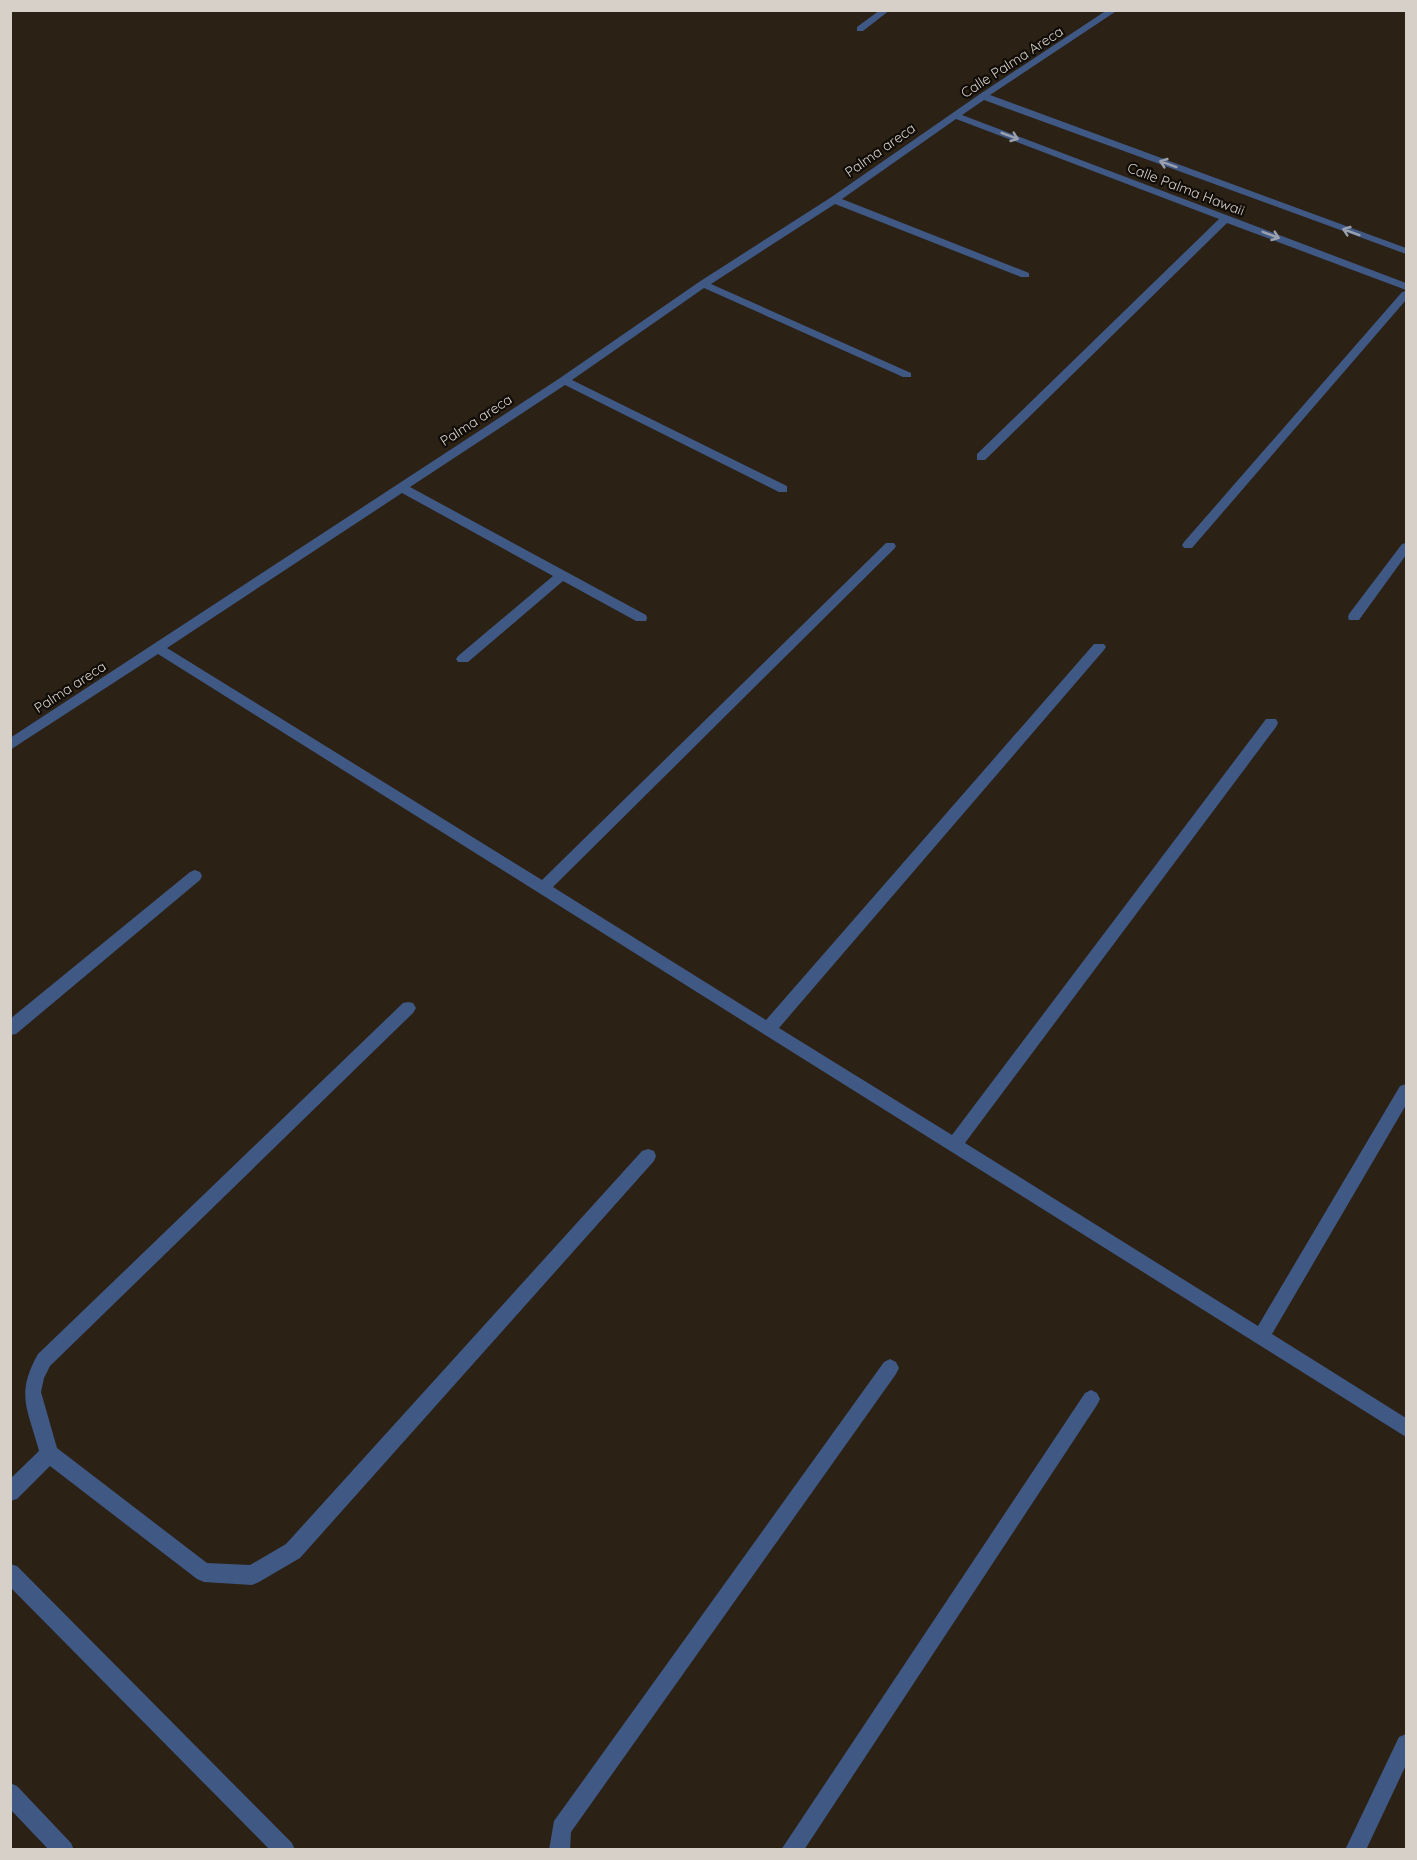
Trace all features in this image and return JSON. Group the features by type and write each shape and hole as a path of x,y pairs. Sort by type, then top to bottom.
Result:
{"street":[{"path":"860,29 886,10"},
{"name":"Calle Palma Areca","path":"956,116 1113,10"},
{"name":"Calle Palma Hawaii","path":"983,96 1407,251"},
{"name":"Calle Palma Hawaii","path":"956,116 1407,287"},
{"name":"Palma areca","path":"10,745 564,380 703,284 834,200 956,116"},
{"path":"834,200 1025,275"},
{"path":"981,457 1226,218"},
{"path":"703,284 907,375"},
{"path":"1188,544 1407,294"},
{"path":"564,380 783,489"},
{"path":"401,487 641,618"},
{"path":"543,888 890,546"},
{"path":"1354,617 1407,547"},
{"path":"463,659 562,575"},
{"path":"768,1029 1099,647"},
{"path":"158,648 1407,1428"},
{"path":"954,1145 1271,723"},
{"path":"10,1029 195,876"},
{"path":"408,1008 44,1360 35,1376 32,1392 49,1454 204,1572 252,1575 293,1551 648,1156"},
{"path":"1261,1337 1407,1091"},
{"path":"558,1850 561,1828 890,1368"},
{"path":"791,1850 1091,1399"},
{"path":"10,1492 49,1454"},
{"path":"10,1573 285,1850"},
{"path":"1355,1850 1407,1744"},
{"path":"10,1793 64,1850"}]}
